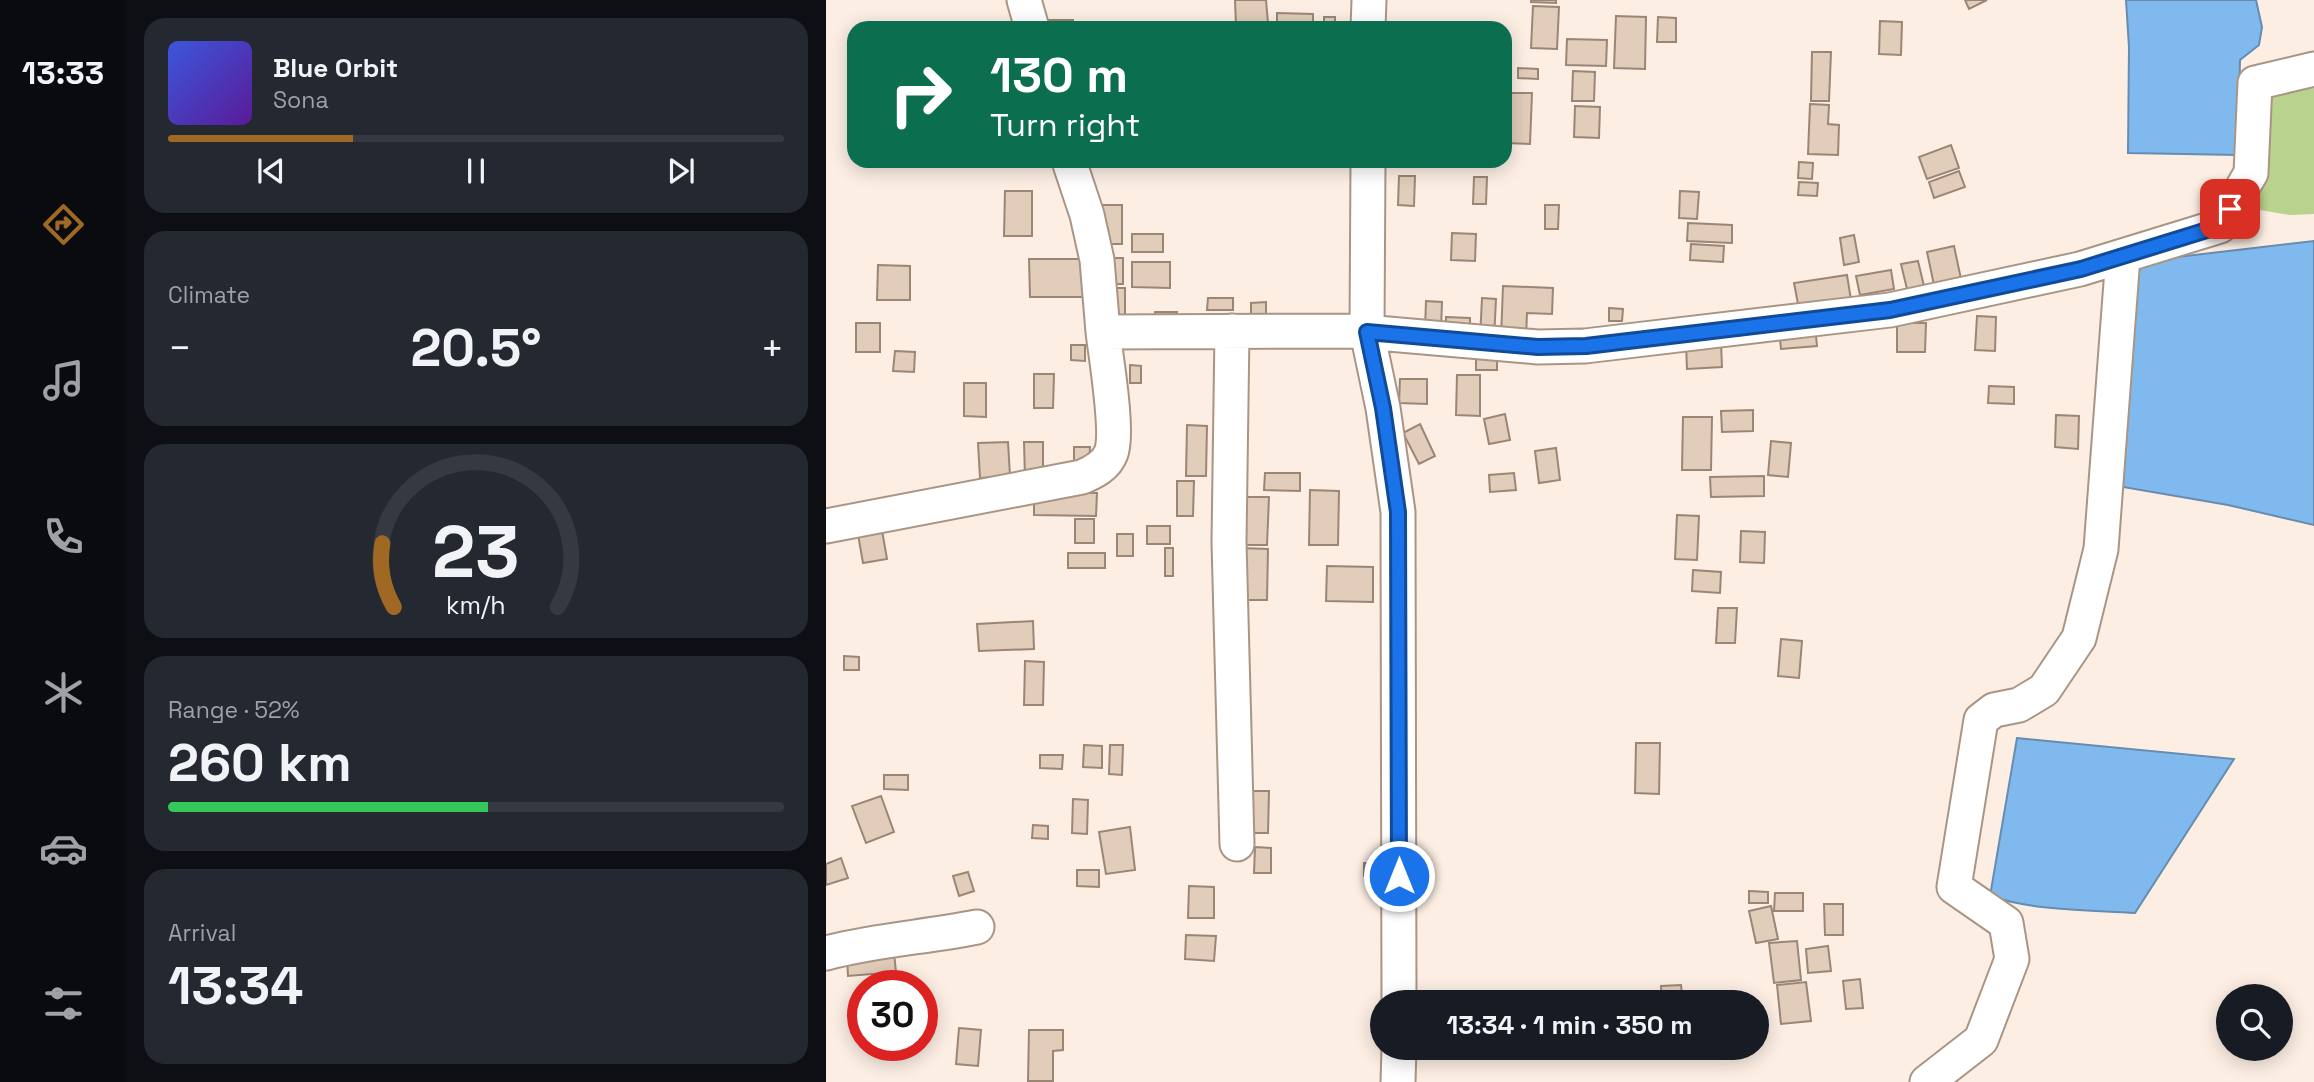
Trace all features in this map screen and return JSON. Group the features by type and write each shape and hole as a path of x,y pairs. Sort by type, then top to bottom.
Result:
{"street":[{"path":"1024,0 1030,21"},
{"path":"1368,21 1369,0"},
{"path":"1103,332 1367,332 1538,347 1626,343 1890,310 2081,269 2220,226 2251,173 2255,83 2314,69"},
{"path":"826,526 1082,477 1100,469 1111,453 1113,426 1097,260 1087,215 1071,168"},
{"path":"1368,168 1367,332 1383,408 1398,512 1399,990"},
{"path":"1927,1082 1981,1040 2012,959 2006,923 1954,887 1981,720 1994,710 2019,705 2045,690 2079,638 2101,549 2123,256"},
{"path":"1232,331 1229,542 1237,844"},
{"path":"826,953 856,945 931,936 977,927"},
{"path":"1398,1082 1399,1060"}],"green space":[{"path":"2314,78 2314,214 2290,215 2260,210 2252,199 2272,89"}],"water":[{"path":"2126,0 2256,0 2262,27 2259,45 2240,60 2238,155 2128,153 2129,47"},
{"path":"2314,241 2314,525 2228,505 2123,487 2136,266 2143,261"},
{"path":"2017,738 2234,759 2135,913 2061,909 2025,905 1990,896"}],"building":[{"path":"1235,0 1266,0 1268,21 1236,21"},
{"path":"1556,0 1556,3 1531,2"},
{"path":"1965,0 1987,0 1969,9"},
{"path":"1533,6 1559,7 1557,49 1531,48"},
{"path":"1277,13 1313,14 1313,21 1277,21"},
{"path":"1616,16 1646,17 1645,69 1614,68"},
{"path":"1324,17 1335,17 1335,21 1324,21"},
{"path":"1658,17 1676,18 1676,42 1657,42"},
{"path":"1041,20 1073,20 1073,21"},
{"path":"1880,21 1902,22 1901,55 1879,54"},
{"path":"1567,39 1607,40 1606,66 1566,65"},
{"path":"1812,52 1831,52 1829,101 1811,101"},
{"path":"1518,68 1538,69 1538,79 1518,78"},
{"path":"1573,71 1595,72 1594,101 1572,101"},
{"path":"1512,93 1532,93 1530,144 1512,143"},
{"path":"1810,104 1829,105 1828,124 1839,125 1838,155 1808,154"},
{"path":"1575,106 1600,107 1599,138 1574,137"},
{"path":"1951,145 1959,168 1927,179 1919,157"},
{"path":"1799,162 1813,163 1812,179 1798,178"},
{"path":"1959,171 1965,187 1934,198 1929,182"},
{"path":"1399,176 1415,176 1414,206 1398,205"},
{"path":"1474,177 1487,177 1486,204 1473,204"},
{"path":"1799,182 1818,183 1817,196 1798,195"},
{"path":"1005,191 1032,191 1032,236 1004,236"},
{"path":"1680,191 1699,192 1697,219 1679,218"},
{"path":"1097,205 1122,205 1122,244 1097,244"},
{"path":"1545,205 1559,205 1558,229 1545,229"},
{"path":"1688,223 1732,225 1732,243 1687,241"},
{"path":"1452,233 1476,234 1475,261 1451,260"},
{"path":"1132,234 1163,234 1163,252 1132,252"},
{"path":"1854,235 1859,262 1844,265 1840,238"},
{"path":"1691,244 1724,246 1723,262 1690,260"},
{"path":"1954,246 1961,279 1934,285 1927,252"},
{"path":"1106,258 1123,258 1123,284 1106,284"},
{"path":"1029,259 1091,259 1091,297 1030,297"},
{"path":"1918,261 1924,286 1907,289 1901,264"},
{"path":"1132,262 1170,262 1170,288 1132,287"},
{"path":"878,265 910,266 910,300 877,300"},
{"path":"1891,270 1894,289 1860,295 1856,276"},
{"path":"1847,275 1852,306 1800,314 1794,283"},
{"path":"1503,286 1553,288 1552,314 1527,313 1526,339 1501,338"},
{"path":"1106,288 1125,288 1125,325 1106,325"},
{"path":"1208,298 1233,298 1233,310 1207,310"},
{"path":"1482,298 1496,299 1494,340 1480,339"},
{"path":"1426,301 1442,302 1441,330 1425,329"},
{"path":"1266,302 1266,323 1251,323 1251,303"},
{"path":"1609,308 1623,309 1622,321 1609,321"},
{"path":"1155,312 1177,312 1177,327 1155,327"},
{"path":"1977,316 1996,317 1995,351 1975,350"},
{"path":"1446,317 1470,318 1470,331 1446,330"},
{"path":"856,323 880,323 880,352 856,352"},
{"path":"1897,323 1926,323 1925,352 1897,352"},
{"path":"1815,326 1817,346 1781,349 1779,329"},
{"path":"1721,343 1722,367 1687,369 1686,344"},
{"path":"1071,345 1085,345 1085,361 1071,360"},
{"path":"895,351 915,352 914,372 893,371"},
{"path":"1476,359 1497,359 1497,370 1476,370"},
{"path":"1130,365 1141,366 1141,383 1130,383"},
{"path":"1034,374 1054,374 1053,408 1034,408"},
{"path":"1457,375 1480,375 1480,416 1456,415"},
{"path":"1400,379 1427,379 1427,404 1399,403"},
{"path":"964,383 986,383 986,417 964,416"},
{"path":"1989,386 2014,387 2014,404 1988,403"},
{"path":"1753,410 1753,431 1722,432 1721,411"},
{"path":"1505,414 1510,440 1489,444 1484,419"},
{"path":"2056,415 2079,416 2078,449 2055,447"},
{"path":"1683,417 1712,417 1711,470 1682,470"},
{"path":"1420,424 1435,456 1419,464 1403,433"},
{"path":"1187,425 1207,426 1206,476 1186,476"},
{"path":"1771,441 1791,443 1788,477 1768,475"},
{"path":"1008,442 1010,476 980,478 978,443"},
{"path":"1024,442 1043,442 1043,478 1025,478"},
{"path":"1074,447 1090,447 1089,466 1074,466"},
{"path":"1556,448 1560,480 1539,483 1535,451"},
{"path":"1265,473 1300,473 1300,491 1264,490"},
{"path":"1514,473 1516,490 1490,492 1489,475"},
{"path":"1764,476 1764,496 1711,497 1710,477"},
{"path":"1177,481 1194,481 1193,516 1177,516"},
{"path":"1310,490 1339,491 1338,545 1309,545"},
{"path":"1034,492 1097,493 1096,516 1034,515"},
{"path":"1237,497 1269,497 1267,545 1237,545"},
{"path":"1677,515 1699,516 1697,560 1675,559"},
{"path":"880,519 887,559 863,563 856,523"},
{"path":"1075,519 1094,519 1094,543 1075,543"},
{"path":"1147,526 1170,526 1170,544 1147,544"},
{"path":"1741,531 1765,532 1764,563 1740,562"},
{"path":"1117,534 1133,534 1133,556 1117,556"},
{"path":"1165,548 1173,548 1173,576 1165,576"},
{"path":"1240,548 1268,549 1267,600 1239,600"},
{"path":"1068,553 1105,553 1105,568 1068,568"},
{"path":"1327,566 1373,567 1373,602 1326,601"},
{"path":"1693,570 1721,572 1720,593 1692,591"},
{"path":"1718,608 1737,608 1735,643 1716,643"},
{"path":"1033,621 1034,649 979,651 977,624"},
{"path":"1781,639 1802,641 1799,678 1778,676"},
{"path":"844,656 859,657 859,670 844,670"},
{"path":"1025,661 1044,662 1043,705 1024,705"},
{"path":"1636,743 1660,743 1659,794 1635,793"},
{"path":"1084,745 1102,746 1102,768 1083,767"},
{"path":"1110,745 1123,745 1122,775 1109,774"},
{"path":"1040,755 1063,755 1062,769 1040,768"},
{"path":"884,775 908,775 908,790 884,789"},
{"path":"1251,791 1269,791 1268,833 1251,833"},
{"path":"881,796 894,832 866,843 852,806"},
{"path":"1073,799 1088,800 1087,834 1072,833"},
{"path":"1033,825 1048,826 1048,839 1032,838"},
{"path":"1130,827 1135,870 1106,874 1099,832"},
{"path":"1255,847 1271,848 1271,873 1254,873"},
{"path":"841,858 848,878 826,885 826,864"},
{"path":"1364,863 1383,864 1383,877 1364,876"},
{"path":"1077,870 1099,870 1099,887 1077,886"},
{"path":"968,872 974,891 959,896 953,876"},
{"path":"1189,886 1214,887 1214,918 1188,918"},
{"path":"1749,891 1768,892 1768,903 1749,903"},
{"path":"1775,893 1803,893 1803,911 1774,911"},
{"path":"1824,904 1843,904 1843,935 1825,935"},
{"path":"1771,906 1778,939 1756,943 1749,911"},
{"path":"1186,935 1216,936 1214,961 1185,959"},
{"path":"1797,941 1801,980 1774,983 1769,943"},
{"path":"1828,946 1831,971 1808,973 1806,949"},
{"path":"894,953 896,970 848,970 847,958"},
{"path":"1860,979 1863,1008 1846,1009 1843,981"},
{"path":"1806,982 1811,1021 1781,1024 1777,985"},
{"path":"1681,985 1682,990 1661,990 1661,986"},
{"path":"959,1028 981,1030 978,1066 956,1064"},
{"path":"1029,1030 1063,1030 1063,1050 1053,1051 1053,1081 1028,1081"}],"route":[{"path":"1399,876 1398,512 1383,408 1367,332 1538,347 1586,346 1890,310 2081,269 2220,226 2230,209"}]}
